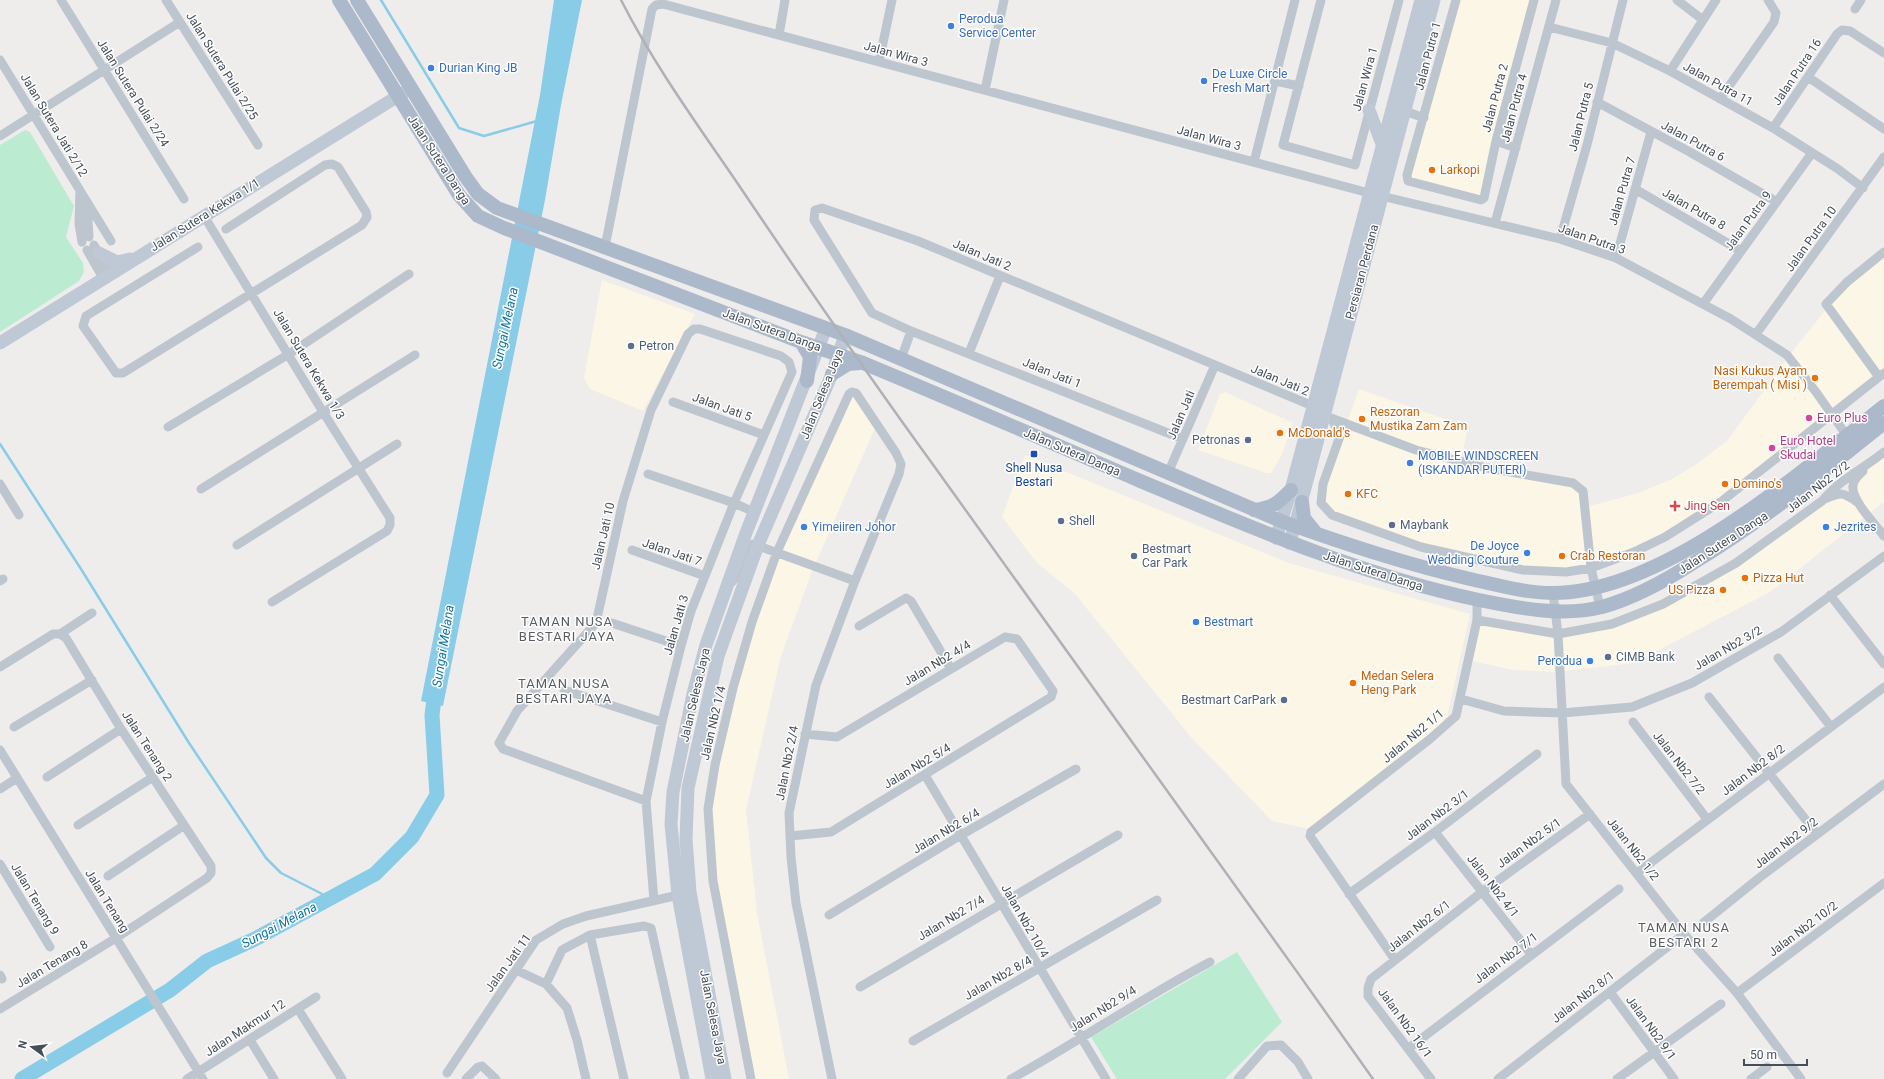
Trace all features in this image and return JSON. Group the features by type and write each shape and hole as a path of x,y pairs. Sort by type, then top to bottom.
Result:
{"main road":[{"name":"Jalan Sutera Danga","path":"339,0 459,194 470,209 478,216 550,246 801,342 863,363 1276,538 1378,574 1423,587 1511,606 1556,610 1600,607 1624,599 1668,579 1716,550 1768,514 1884,422"},
{"name":"Jalan Sutera Danga","path":"357,0 478,194 497,208 845,335 1281,521 1318,535 1426,569 1512,589 1553,593 1594,588 1645,570 1708,536 1759,503 1884,406"},
{"name":"Persiaran Perdana","path":"1276,538 1291,490 1421,0"},
{"name":"Persiaran Perdana","path":"1289,543 1328,417 1382,197 1434,0"},
{"name":"Jalan Sutera Kekwa 1/1","path":"0,343 411,88"},
{"path":"1370,110 1382,144"},
{"path":"90,245 117,262 137,257"},
{"name":"Jalan Selesa Jaya","path":"712,1079 684,894 671,824 673,792 695,687 706,645 754,512 807,381 826,328"},
{"name":"Jalan Selesa Jaya","path":"725,1079 684,894 688,788 718,656 758,545 832,374 845,335"},
{"path":"801,342 810,357 807,381"},
{"path":"832,374 848,364 863,363"},
{"path":"1254,510 1268,508 1280,501 1291,490"},
{"path":"1302,502 1304,518 1318,535"}],"street":[{"name":"Jalan Sutera Pulai 2/24","path":"60,0 106,70 184,199"},
{"name":"Jalan Sutera Pulai 2/25","path":"166,0 258,145"},
{"path":"779,35 785,0"},
{"path":"879,62 892,0"},
{"path":"985,90 1004,0"},
{"path":"1254,162 1295,0"},
{"path":"1275,80 1299,86 1321,0"},
{"name":"Jalan Wira 1","path":"1299,86 1283,145 1355,165 1398,0"},
{"name":"Jalan Putra 1","path":"1456,0 1407,175 1408,181 1480,200"},
{"name":"Jalan Putra 2","path":"1480,200 1484,198 1496,141 1534,0"},
{"name":"Jalan Putra 4","path":"1495,223 1556,0"},
{"name":"Jalan Putra 5","path":"1560,239 1623,0"},
{"path":"1677,0 1703,20"},
{"path":"1670,71 1716,0"},
{"path":"1720,99 1774,22 1776,13 1768,0"},
{"path":"1855,9 1861,0"},
{"name":"Jalan Wira 3","path":"605,247 652,9 659,4 666,4 1369,193"},
{"path":"0,136 180,22"},
{"name":"Jalan Putra 11","path":"1549,27 1612,42 1670,71 1773,128 1863,188"},
{"name":"Jalan Putra 16","path":"1773,128 1837,34 1842,30 1850,31 1884,53"},
{"name":"Jalan Sutera Jati 2/12","path":"0,60 111,241"},
{"path":"1808,77 1884,129"},
{"name":"Jalan Putra 6","path":"1597,102 1651,132 1688,150 1777,202"},
{"path":"1405,111 1424,118"},
{"name":"Jalan Putra 7","path":"1616,258 1651,132"},
{"path":"1496,141 1516,148"},
{"name":"Jalan Putra 9","path":"1703,304 1812,153"},
{"name":"Jalan Putra 10","path":"1756,334 1884,158"},
{"path":"198,247 86,316 82,326 116,373 123,373 362,225 366,217 366,212 338,167 332,164 325,165 226,228"},
{"name":"Jalan Putra 8","path":"1635,189 1741,251"},
{"path":"80,191 80,224 90,245"},
{"name":"Jalan Putra 3","path":"1369,193 1560,239 1616,258 1756,334 1787,356 1816,392 1847,436"},
{"name":"Jalan Sutera Jati 2/12","path":"87,202 90,245 107,276"},
{"name":"Jalan Jati 2","path":"911,331 872,313 814,220 815,210 822,208 918,241 1313,406"},
{"name":"Jalan Sutera Kekwa 1/3","path":"204,216 323,412 390,518 390,525 387,531 272,602"},
{"name":"Jalan Sutera Jati 2/12","path":"90,245 107,276"},
{"path":"1358,428 1340,436 1323,484 1321,503 1332,515 1421,547 1523,570 1566,572 1591,568 1634,552 1665,537 1722,501 1882,375 1826,304 1847,282 1884,252"},
{"path":"168,427 289,354 409,274"},
{"path":"969,353 1000,276"},
{"name":"Jalan Jati 10","path":"646,801 503,749 499,743 517,711 596,623 623,501 651,410 688,334 694,329 700,329 781,356 790,362 792,372"},
{"path":"901,359 911,331"},
{"name":"Jalan Jati 1","path":"911,331 1183,439"},
{"path":"201,489 415,355"},
{"name":"Jalan Jati","path":"1168,473 1215,365"},
{"name":"Jalan Jati 3","path":"654,901 646,801 662,722 681,646 691,611 734,503 792,372"},
{"name":"Jalan Nb2 1/4","path":"751,1079 713,881 708,809 715,765 733,688 752,622 778,552 849,394 852,392 856,393 896,453 901,464"},
{"name":"Jalan Jati 5","path":"672,402 764,434"},
{"path":"1328,417 1416,450 1488,468 1573,483 1582,491 1586,506 1591,568 1594,588 1600,607"},
{"path":"1328,417 1340,436"},
{"path":"237,545 397,444"},
{"name":"Jalan Nb2 2/2","path":"1477,620 1558,634 1612,624 1663,604 1736,563 1822,501 1832,489 1850,475 1866,467 1884,452"},
{"name":"Jalan Nb2 2/4","path":"832,1079 796,903 789,813 816,685 855,581 899,474 901,464"},
{"path":"1866,467 1854,481 1852,488 1858,502 1884,536"},
{"path":"648,474 734,503 754,512"},
{"path":"0,484 19,515"},
{"path":"1822,501 1836,494 1845,494 1858,502"},
{"path":"726,592 738,574 750,546 753,544 855,581"},
{"name":"Jalan Jati 7","path":"632,550 705,576"},
{"name":"Jalan Nb2 3/2","path":"1461,699 1504,711 1562,713 1632,707 1692,683 1781,632 1884,556"},
{"name":"Jalan Nb2 1/2","path":"1553,593 1558,634 1566,784 1684,934 1737,993 1801,1079"},
{"path":"1830,595 1884,664"},
{"path":"859,626 906,598 911,601 950,669"},
{"name":"Jalan Nb2 1/1","path":"1349,894 1312,841 1310,836 1311,832 1430,739 1456,716 1461,699 1477,620 1477,599"},
{"path":"0,666 53,634 60,634 92,613"},
{"path":"612,623 681,646"},
{"name":"Jalan Tenang 2","path":"60,634 66,638 121,729 183,826 211,866 211,873"},
{"name":"Jalan Nb2 4/4","path":"805,734 837,737 1005,637 1017,639 1052,688 1054,692 1051,697"},
{"path":"1778,658 1831,727"},
{"path":"14,727 92,680"},
{"name":"Jalan Nb2 8/2","path":"1637,874 1707,819 1884,687"},
{"path":"564,690 662,722"},
{"name":"Jalan Nb2 5/4","path":"790,836 831,832 1051,697"},
{"path":"1709,697 1817,834"},
{"name":"Jalan Nb2 7/2","path":"1633,722 1707,819"},
{"path":"47,777 121,729"},
{"name":"Jalan Tenang","path":"0,750 199,1072"},
{"name":"Jalan Nb2 3/1","path":"1349,894 1435,832 1537,754"},
{"name":"Jalan Nb2 6/4","path":"829,915 961,835 1076,769"},
{"name":"Jalan Nb2 10/4","path":"925,775 1080,1038 1106,1079"},
{"path":"78,825 153,777"},
{"path":"0,789 17,778"},
{"name":"Jalan Nb2 9/2","path":"1703,923 1884,784"},
{"name":"Jalan Nb2 5/1","path":"1482,892 1590,814"},
{"path":"108,876 183,826"},
{"name":"Jalan Nb2 4/1","path":"1435,832 1531,954"},
{"name":"Jalan Nb2 7/4","path":"860,987 1000,903 1118,835"},
{"name":"Jalan Tenang 9","path":"0,864 50,946"},
{"name":"Jalan Tenang 8","path":"0,1009 116,938 207,878 211,873"},
{"name":"Jalan Nb2 10/2","path":"1737,993 1884,883"},
{"name":"Jalan Nb2 7/1","path":"1409,1048 1531,954 1619,889"},
{"name":"Jalan Nb2 6/1","path":"1371,979 1482,892"},
{"name":"Jalan Jati 11","path":"447,1073 536,940 563,924 586,916 684,894"},
{"path":"1349,894 1395,960"},
{"name":"Jalan Nb2 8/4","path":"913,1041 1157,900"},
{"path":"546,984 562,950 590,935 644,926 651,928 685,1079"},
{"name":"Jalan Nb2 8/1","path":"1498,1079 1684,934"},
{"path":"590,935 624,1079"},
{"name":"Jalan Nb2 9/4","path":"1011,1079 1160,989 1210,962"},
{"path":"516,970 546,984 567,1008 577,1040 586,1079"},
{"name":"Jalan Nb2 16/1","path":"1371,979 1368,988 1368,996 1409,1048 1431,1079"},
{"name":"Jalan Nb2 9/1","path":"1610,992 1674,1079"},
{"name":"Jalan Makmur 12","path":"187,1079 316,997"},
{"path":"1617,1079 1653,1051 1721,1004"},
{"path":"298,1009 342,1079"},
{"path":"250,1040 274,1079"},
{"path":"1238,1079 1267,1046 1281,1045 1298,1062 1308,1079"},
{"path":"466,1079 478,1067 482,1066 496,1079"},
{"path":"1751,1079 1767,1067"}],"shaded area":[{"path":"1452,0 1538,0 1502,132 1487,200 1406,183"},
{"path":"1884,256 1884,369 1722,497 1659,537 1633,549 1593,563 1566,569 1523,567 1424,545 1334,512 1325,502 1325,484 1359,389 1462,425 1466,429 1467,434 1459,464 1569,486 1579,492 1583,508 1638,493 1670,480 1695,465 1727,441 1795,348 1832,302 1848,285"},
{"path":"602,280 695,314 643,411 590,389 584,378"},
{"path":"1225,392 1293,423 1282,454 1271,473 1266,473 1198,450 1220,394"},
{"path":"852,395 855,396 875,428 813,569 781,656 746,810 757,913 789,1079 754,1079 716,880 711,806 736,687 755,622 782,549"},
{"path":"1025,455 1289,563 1470,614 1447,717 1423,742 1309,829 1272,821 1191,737 1075,594 1037,563 1002,517"},
{"path":"1884,456 1884,502 1870,513 1855,488 1857,482 1869,468"},
{"path":"1837,497 1844,497 1856,505 1865,517 1770,592 1634,663 1556,672 1513,670 1472,661 1480,624 1555,636 1664,607 1821,505"}],"green space":[{"path":"25,130 30,132 74,206 66,237 83,263 84,272 79,281 0,332 0,145"},
{"path":"1237,952 1282,1022 1225,1079 1117,1079 1091,1037"}],"water":[{"path":"554,0 582,0 561,105 545,200 443,706 421,701 540,95"}],"waterway":[{"path":"381,0 459,128 484,136 537,121"},
{"path":"0,444 81,569 189,743 266,858 281,873 330,898"},
{"name":"Sungai Melana","path":"22,1079 170,990 207,961 255,939 375,874 412,837 437,795 432,715 436,684"}],"railway":[{"path":"621,0 647,48 676,94 810,291 1373,1079"}],"place":[{"name":"Perodua Service Center","path":"951,26"},
{"name":"Durian King JB","path":"431,68"},
{"name":"De Luxe Circle Fresh Mart","path":"1204,81"},
{"name":"Larkopi","path":"1432,170"},
{"name":"Petron","path":"631,346"},
{"name":"Nasi Kukus Ayam Berempah ( Misi )","path":"1815,378"},
{"name":"Euro Plus","path":"1809,418"},
{"name":"Reszoran Mustika Zam Zam","path":"1362,419"},
{"name":"McDonald's","path":"1280,433"},
{"name":"Petronas","path":"1248,440"},
{"name":"Euro Hotel Skudai","path":"1772,448"},
{"name":"Shell Nusa Bestari","path":"1034,454"},
{"name":"MOBILE WINDSCREEN (ISKANDAR PUTERI)","path":"1410,463"},
{"name":"Domino's","path":"1725,484"},
{"name":"KFC","path":"1348,494"},
{"name":"Jing Sen","path":"1675,506"},
{"name":"Shell","path":"1061,521"},
{"name":"Maybank","path":"1392,525"},
{"name":"Yimeiiren Johor","path":"804,527"},
{"name":"Jezrites","path":"1826,527"},
{"name":"De Joyce Wedding Couture","path":"1527,553"},
{"name":"Bestmart Car Park","path":"1134,556"},
{"name":"Crab Restoran","path":"1562,556"},
{"name":"Pizza Hut","path":"1745,578"},
{"name":"US Pizza","path":"1723,590"},
{"name":"Bestmart","path":"1196,622"},
{"name":"CIMB Bank","path":"1608,657"},
{"name":"Perodua","path":"1590,661"},
{"name":"Medan Selera Heng Park","path":"1353,683"},
{"name":"Bestmart CarPark","path":"1284,700"}],"district":[{"name":"TAMAN NUSA BESTARI JAYA","path":"567,628"},
{"name":"TAMAN NUSA BESTARI JAYA","path":"564,690"},
{"name":"TAMAN NUSA BESTARI 2","path":"1684,934"}]}
